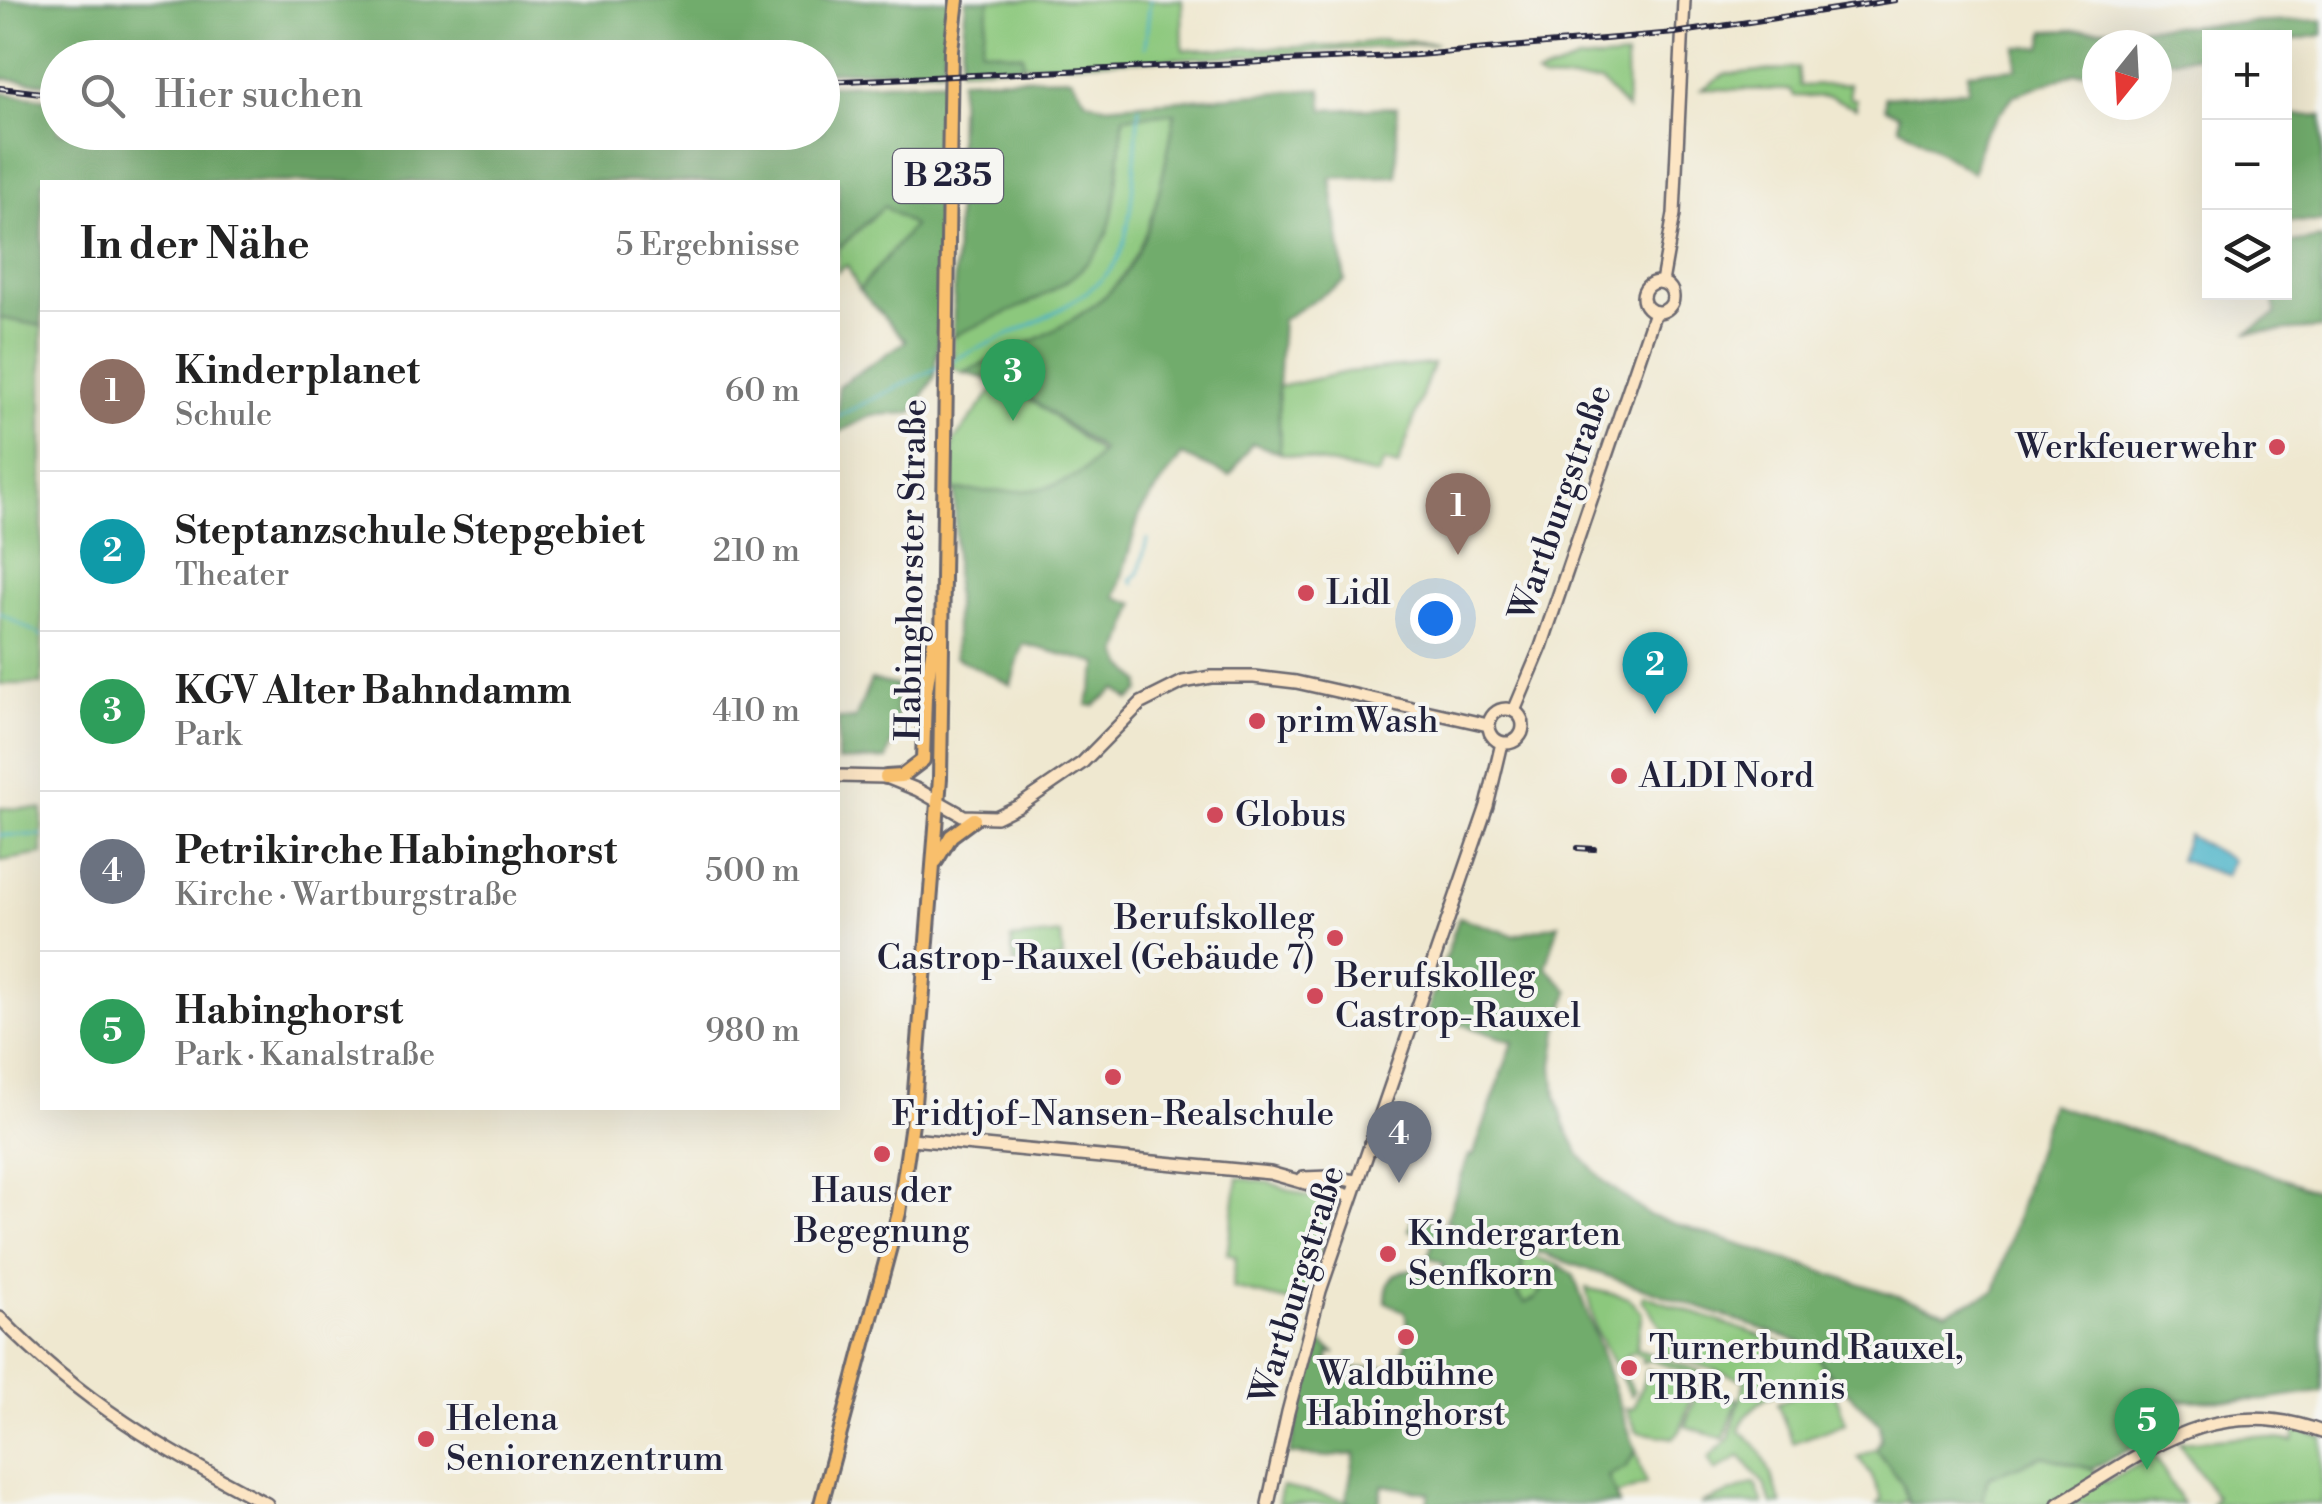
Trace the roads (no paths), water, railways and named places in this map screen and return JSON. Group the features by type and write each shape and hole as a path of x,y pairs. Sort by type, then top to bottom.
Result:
{"main road":[{"name":"Habinghorster Straße","path":"911,1139 938,802 951,50 957,0"},
{"path":"1662,282 1674,214 1684,0"},
{"path":"1662,282 1671,289 1674,300 1668,309 1655,312 1645,304 1644,292 1652,284 1662,282"},
{"name":"Wartburgstraße","path":"1514,710 1541,647 1655,312"},
{"path":"840,776 902,776 923,760 926,697 940,594"},
{"path":"934,863 951,836 974,819 1006,812 1071,772 1133,710 1159,692 1211,677 1254,676 1296,682 1488,725"},
{"path":"1514,710 1523,722 1522,734 1511,743 1502,743 1492,737 1488,725 1497,711 1514,710"},
{"name":"Wartburgstraße","path":"1268,1504 1303,1352 1356,1181 1487,806 1502,743"},
{"path":"886,777 974,819"},
{"path":"911,1139 1258,1172 1299,1179 1351,1196"},
{"name":"B 235","path":"820,1504 891,1249 911,1139"},
{"path":"1299,1179 1329,1177 1356,1181"},
{"path":"0,1318 66,1381 113,1416 267,1504"},
{"path":"2058,1504 2172,1436 2205,1424 2265,1418 2322,1432"}],"water":[{"path":"2188,835 2232,860 2226,876 2179,860"}],"waterway":[{"path":"1145,47 1150,0"},
{"path":"951,361 1070,304 1108,272 1125,240 1139,107"},
{"path":"840,415 939,367"},
{"path":"1134,584 1131,580 1139,573 1147,539"},
{"path":"0,613 40,635"},
{"path":"0,835 40,835"}],"railway":[{"path":"840,81 1417,55 1675,33 1895,0"},
{"path":"0,88 40,93"},
{"path":"1578,848 1594,849"}],"place":[{"name":"KGV Alter Bahndamm","path":"1013,421"},
{"name":"Werkfeuerwehr","path":"2277,447"},
{"name":"Kinderplanet","path":"1458,555"},
{"name":"Lidl","path":"1306,593"},
{"name":"Steptanzschule Stepgebiet","path":"1655,714"},
{"name":"primWash","path":"1257,721"},
{"name":"ALDI Nord","path":"1619,776"},
{"name":"Globus","path":"1215,815"},
{"name":"Berufskolleg Castrop-Rauxel (Gebäude 7)","path":"1335,938"},
{"name":"Berufskolleg Castrop-Rauxel","path":"1315,996"},
{"name":"Fridtjof-Nansen-Realschule","path":"1113,1077"},
{"name":"Haus der Begegnung","path":"882,1154"},
{"name":"Petrikirche Habinghorst","path":"1399,1183"},
{"name":"Kindergarten Senfkorn","path":"1388,1254"},
{"name":"Waldbühne Habinghorst","path":"1406,1337"},
{"name":"Turnerbund Rauxel, TBR, Tennis","path":"1629,1368"},
{"name":"Helena Seniorenzentrum","path":"426,1439"},
{"name":"Habinghorst","path":"2147,1470"}]}
